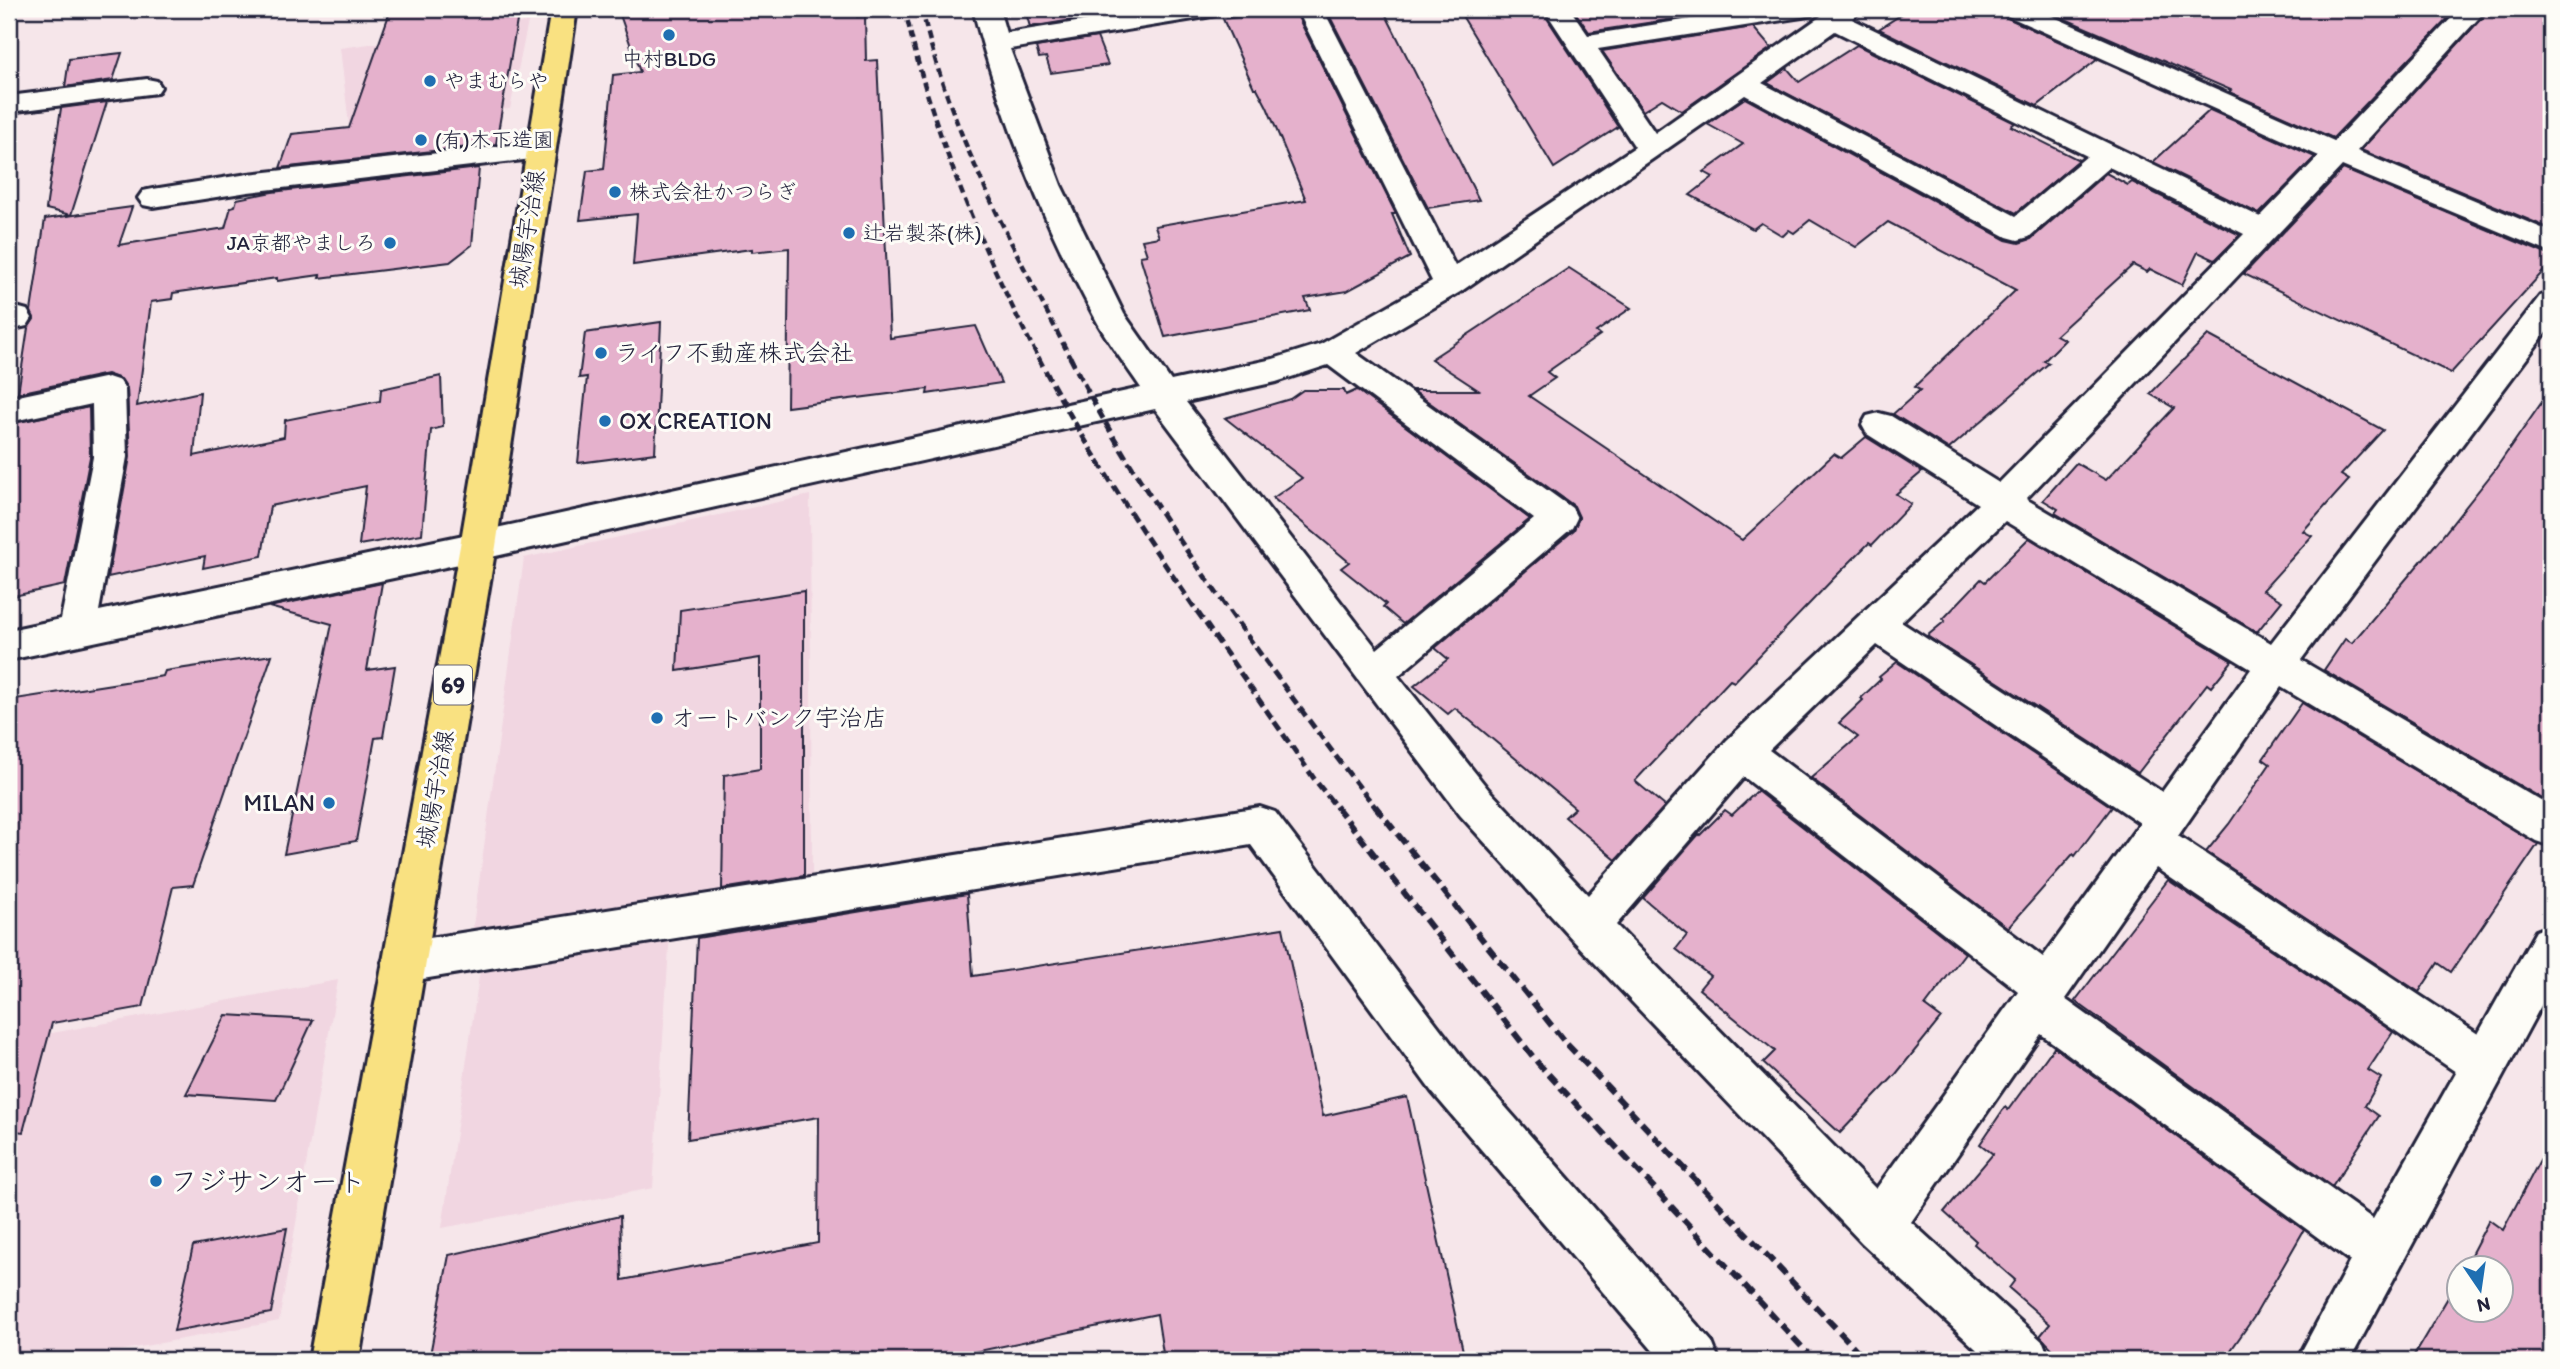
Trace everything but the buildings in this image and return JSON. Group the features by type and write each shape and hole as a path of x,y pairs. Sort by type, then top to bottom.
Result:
{"main road":[{"name":"城陽宇治線","path":"334,1360 478,547 539,151 564,9"}],"street":[{"path":"1310,9 1448,285"},
{"path":"1557,9 1651,149"},
{"path":"2015,9 2338,154 2551,243"},
{"path":"1588,926 1741,752 2002,502 2474,9"},
{"path":"1197,10 990,26 1045,185 1110,317 1163,395 1474,802 1588,926 1879,1226 2025,1360"},
{"path":"1581,44 1822,15 2263,231"},
{"path":"9,645 478,547 1276,370 1332,352 1448,285 1651,149 1744,84 1822,15"},
{"path":"1744,84 2018,230 2107,154"},
{"path":"9,104 147,87"},
{"path":"153,198 248,183 539,151"},
{"path":"1879,1226 2276,664 2551,304"},
{"path":"1332,352 1559,518 1374,674"},
{"path":"9,410 108,389 110,457 77,631"},
{"path":"1879,425 2002,502 2551,828"},
{"path":"1875,624 2485,1065"},
{"path":"1741,752 2042,995 2381,1254"},
{"path":"404,962 1261,825 1447,1076 1694,1360"},
{"path":"2322,1360 2551,945"}],"shaded area":[{"name":"やまむらや","path":"528,22 510,109 349,125 340,48"},
{"name":"オートバンク宇治店","path":"810,495 812,878 472,933 524,558"},
{"path":"670,933 653,1188 442,1228 481,963"},
{"name":"フジサンオート","path":"338,980 279,1321 70,1360 9,1360 9,1041"}],"railway":[{"path":"905,9 929,98 960,188 998,276 1039,359"},
{"path":"922,9 934,55 966,145 1006,232 1071,359"},
{"path":"1038,357 1101,467 1135,520 1206,625 1337,808"},
{"path":"1070,357 1131,466 1176,535 1295,701 1376,808"},
{"path":"1336,806 1538,1063 1814,1360"},
{"path":"1375,806 1564,1041 1866,1360"}],"place":[{"name":"中村BLDG","path":"669,35"},
{"name":"やまむらや","path":"430,81"},
{"name":"(有)木下造園","path":"421,140"},
{"name":"株式会社かつらぎ","path":"615,192"},
{"name":"辻岩製茶(株)","path":"849,233"},
{"name":"JA京都やましろ","path":"390,243"},
{"name":"ライフ不動産株式会社","path":"601,353"},
{"name":"OX CREATION","path":"605,421"},
{"name":"オートバンク宇治店","path":"657,718"},
{"name":"MILAN","path":"329,803"},
{"name":"フジサンオート","path":"156,1181"}]}
